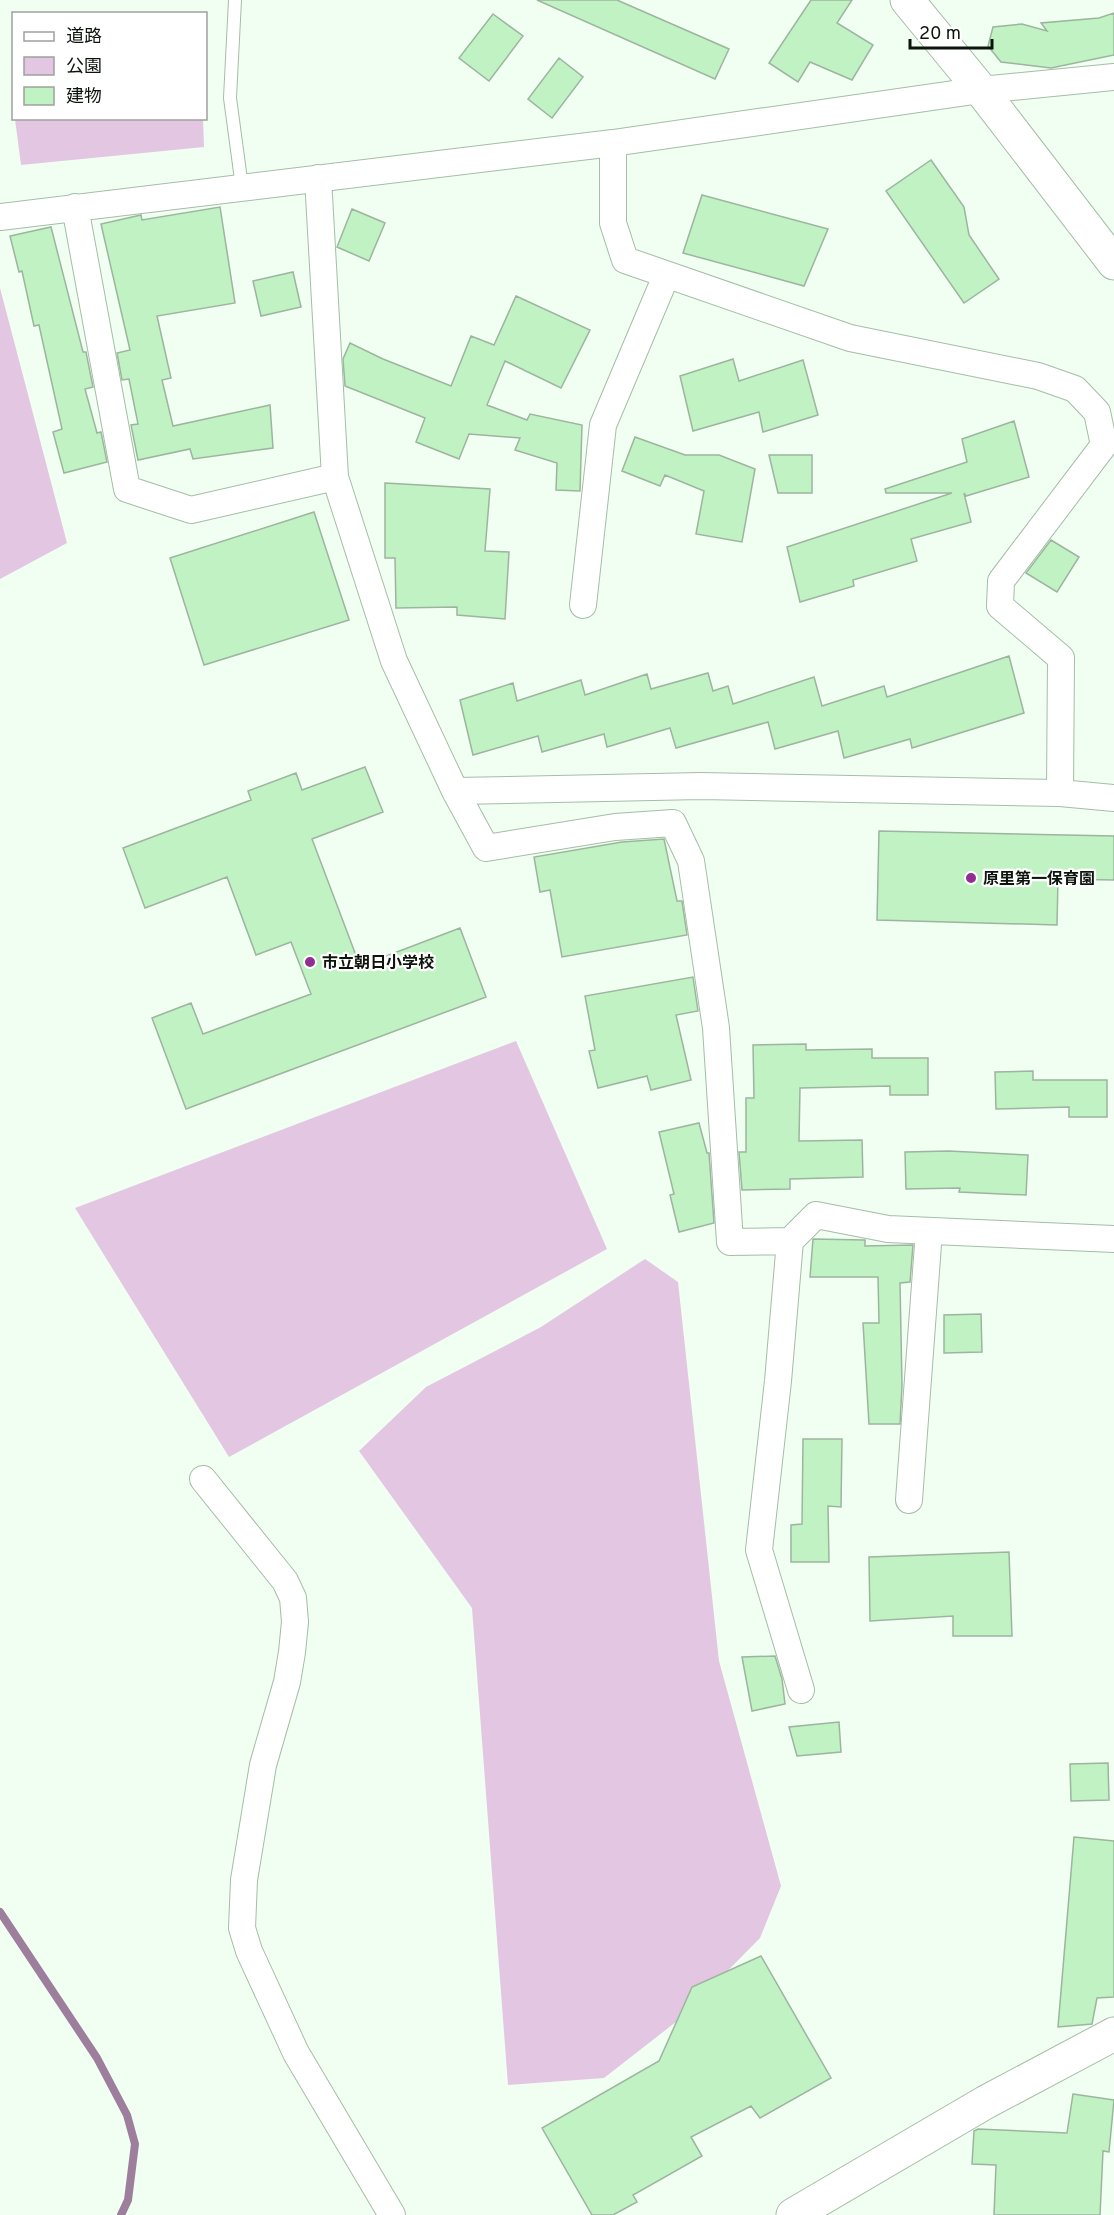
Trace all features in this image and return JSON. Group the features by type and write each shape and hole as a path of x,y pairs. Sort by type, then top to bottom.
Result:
{"street":[{"path":"907,0 981,90 1114,263"},
{"path":"0,217 613,143 981,90 1114,77"},
{"path":"613,143 613,223 625,260 849,338 1038,376 1075,389 1097,412 1104,445 1001,581 1000,606 1061,658 1060,793"},
{"path":"318,178 335,477 394,661 455,791 486,848 615,827 673,823 691,861 716,1028 730,1242 790,1241"},
{"path":"75,207 127,489 191,510 335,477"},
{"path":"583,605 603,426 666,276"},
{"path":"455,791 701,786 1060,793 1114,798"},
{"path":"801,1690 759,1550 778,1381 790,1241 816,1215 888,1229 1114,1239"},
{"path":"909,1500 929,1231"},
{"path":"203,1479 285,1581 293,1598 295,1622 287,1682 263,1766 244,1880 242,1928 249,1951 296,2054 392,2215"},
{"path":"793,2215 986,2102 1114,2034"}],"lane":[{"path":"235,0 230,98 242,187"}],"green space":[{"path":"15,120 203,120 204,147 21,165"},
{"path":"0,288 67,543 0,579"},
{"path":"516,1041 607,1249 229,1457 75,1208"},
{"path":"645,1259 678,1282 719,1661 781,1886 760,1938 681,2018 604,2078 508,2085 472,1608 359,1451 426,1387 541,1327"}],"building":[{"path":"537,0 617,0 729,49 715,79"},
{"path":"811,0 852,0 837,23 873,45 852,80 810,62 798,82 769,63"},
{"path":"1114,13 1114,55 1051,68 1001,62 988,46 993,27 1022,24 1047,31 1041,23 1099,18"},
{"path":"493,14 523,36 489,81 459,58"},
{"path":"559,58 583,77 552,118 528,99"},
{"path":"931,160 964,207 969,235 999,279 964,303 886,191"},
{"path":"702,195 828,229 804,286 683,253"},
{"path":"220,207 235,303 157,316 171,378 162,380 173,426 270,405 273,448 193,459 190,449 138,460 131,425 138,424 129,379 122,380 117,353 130,350 101,224 141,215 142,220"},
{"path":"352,209 385,223 369,261 337,247"},
{"path":"51,227 83,352 86,352 93,387 85,389 97,433 101,432 107,462 64,473 53,432 62,429 39,325 34,326 22,271 19,272 10,236"},
{"path":"293,272 301,307 261,316 253,281"},
{"path":"516,296 590,330 561,388 505,361 487,405 527,420 530,414 582,425 580,491 556,490 557,463 515,450 520,438 469,434 459,459 416,442 425,418 345,386 343,359 350,343 451,386 471,336 494,345"},
{"path":"733,359 739,381 803,360 818,415 763,432 759,412 693,431 680,376"},
{"path":"1014,421 1029,477 966,496 964,493 971,522 911,539 917,561 853,580 854,586 800,602 787,547 952,493 886,493 885,489 967,462 962,439"},
{"path":"635,437 685,455 719,455 755,469 742,542 696,534 704,491 665,475 660,486 622,471"},
{"path":"769,455 812,455 812,493 778,493"},
{"path":"385,483 490,489 485,551 509,552 505,619 457,615 457,607 396,608 395,558 385,558"},
{"path":"314,512 349,620 204,665 170,558"},
{"path":"1051,540 1079,557 1057,592 1026,573"},
{"path":"1009,656 1024,713 912,748 910,739 844,758 838,731 775,749 768,722 676,748 670,728 607,747 604,734 542,752 538,736 473,755 460,700 513,683 517,701 581,680 585,695 647,674 651,689 708,673 713,691 728,686 733,704 814,677 822,706 884,686 887,697"},
{"path":"365,767 383,812 312,839 360,966 460,928 486,997 186,1109 152,1018 191,1003 203,1034 311,994 291,942 256,955 227,877 145,908 123,848 251,800 248,791 296,773 302,790"},
{"path":"879,831 1114,836 1114,880 1058,879 1057,925 877,920"},
{"path":"664,839 677,901 682,901 687,935 562,957 550,890 540,892 534,857 622,842"},
{"path":"693,977 698,1011 676,1015 691,1080 651,1090 647,1076 598,1088 589,1051 595,1050 585,996"},
{"path":"806,1044 806,1050 872,1049 872,1058 928,1058 928,1095 890,1095 890,1086 800,1088 799,1141 862,1140 863,1177 790,1179 790,1189 742,1190 739,1152 746,1152 746,1098 754,1098 753,1045"},
{"path":"1033,1071 1033,1080 1107,1080 1107,1117 1069,1117 1069,1107 996,1109 995,1072"},
{"path":"699,1123 707,1153 709,1153 714,1223 679,1232 670,1195 674,1194 659,1132"},
{"path":"949,1151 1028,1155 1026,1195 959,1192 960,1188 906,1189 905,1152"},
{"path":"813,1239 865,1240 865,1246 913,1245 910,1282 900,1283 902,1386 900,1424 869,1424 863,1323 879,1323 878,1277 810,1277"},
{"path":"981,1314 982,1352 944,1353 944,1315"},
{"path":"803,1439 842,1439 841,1507 828,1506 829,1562 791,1562 791,1525 802,1524"},
{"path":"1009,1552 1012,1636 953,1636 953,1616 870,1621 869,1557"},
{"path":"775,1656 782,1679 785,1704 752,1711 742,1657"},
{"path":"839,1722 841,1752 797,1756 789,1727"},
{"path":"1108,1763 1109,1800 1071,1801 1070,1764"},
{"path":"1074,1837 1114,1841 1114,1997 1097,1998 1092,2024 1058,2027"},
{"path":"761,1956 831,2078 760,2118 751,2106 691,2137 702,2156 633,2195 637,2202 613,2215 592,2215 542,2128 659,2061 692,1987"},
{"path":"1073,2094 1114,2100 1109,2152 1103,2151 1100,2215 994,2215 996,2165 972,2164 974,2131 978,2129 1067,2133"}],"waterway":[{"path":"0,1912 97,2058 127,2115 135,2144 128,2200 121,2215"}],"place":[{"name":"原里第一保育園","path":"971,878"},
{"name":"市立朝日小学校","path":"310,962"}]}
